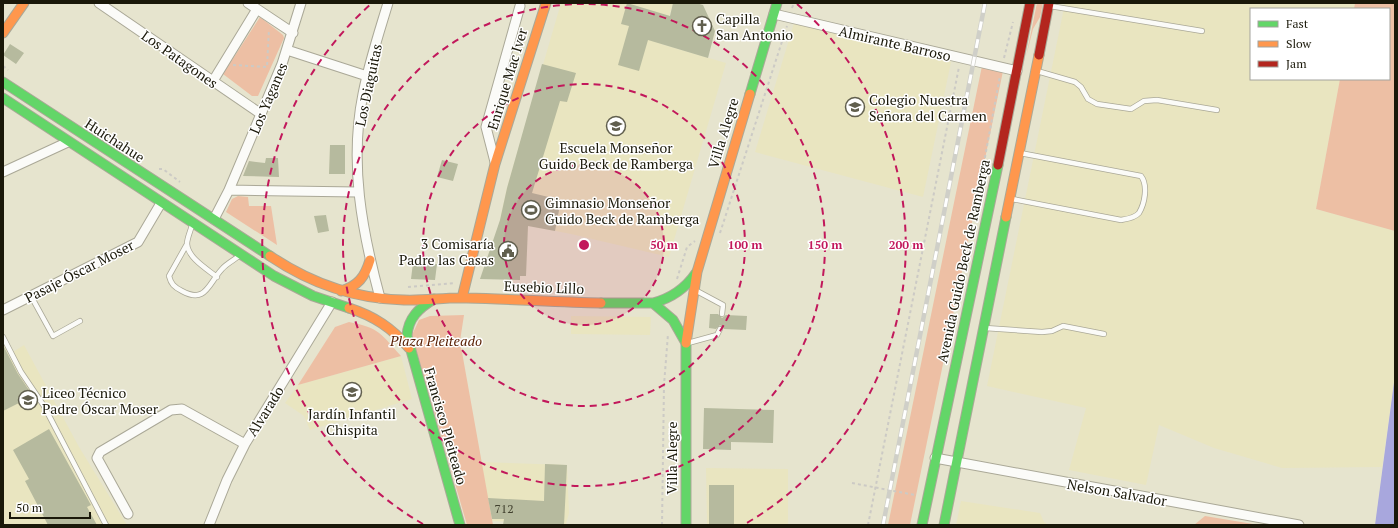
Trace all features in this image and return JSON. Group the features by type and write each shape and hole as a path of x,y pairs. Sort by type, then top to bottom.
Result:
{"main road":[{"path":"3,33 24,3"},
{"name":"Enrique Mac Iver","path":"462,298 495,164 546,3"},
{"name":"Villa Alegre","path":"686,525 686,343 697,272 777,3"},
{"name":"Avenida Guido Beck de Ramberga","path":"922,525 935,458 977,269 1030,3"},
{"path":"944,525 1049,4"},
{"path":"1017,71 1028,67 1038,57"},
{"path":"1017,71 1026,78 1031,92"},
{"name":"Huichahue","path":"3,82 80,134 292,270 320,284 341,291 380,298"},
{"name":"Huichahue","path":"3,98 161,203 285,282 332,302 365,312 383,321 393,329 409,348"},
{"path":"205,231 214,219"},
{"path":"341,291 352,288 362,280 370,260"},
{"name":"Villa Alegre","path":"654,303 673,297 689,284 697,272"},
{"name":"Eusebio Lillo","path":"380,298 462,298 654,303"},
{"name":"Francisco Pleiteado","path":"435,299 422,306 409,321 407,332 409,348 460,525"},
{"path":"654,303 670,315 678,325 686,343"}],"street":[{"name":"Los Patagones","path":"99,3 261,114"},
{"path":"248,3 293,33"},
{"name":"Los Yaganes","path":"229,190 287,50 301,3"},
{"name":"Los Diaguitas","path":"358,192 358,130 367,76 388,3"},
{"name":"Enrique Mac Iver","path":"495,164 486,127 520,6"},
{"path":"212,81 257,10"},
{"name":"Almirante Barroso","path":"774,14 1017,71"},
{"path":"287,50 367,76"},
{"path":"3,172 68,142"},
{"path":"214,219 229,190 358,192 370,260 380,298"},
{"name":"Pasaje Óscar Moser","path":"3,310 138,242 161,203"},
{"name":"Alvarado","path":"210,525 227,480 244,444 332,302"},
{"path":"128,514 97,458 100,452 171,410 182,409 244,444"},
{"name":"Nelson Salvador","path":"935,458 1300,525"}],"lane":[{"path":"1049,4 1202,31"},
{"path":"1035,71 1075,82 1081,87 1088,99 1097,104 1131,109 1144,101 1157,100 1217,110"},
{"path":"1009,199 1121,220 1130,218 1138,213 1146,189 1146,182 1141,176 1019,153"},
{"path":"193,223 187,244 169,276 170,282 175,288 190,295 197,296 205,292 222,269 241,254"},
{"path":"187,244 197,260 216,277"},
{"path":"695,290 723,305 722,314"},
{"path":"31,296 53,336 80,321"},
{"path":"984,328 1042,332 1052,331 1063,326 1104,334"},
{"path":"686,343 717,335 720,329"},
{"path":"3,337 21,372 44,406 106,525"}],"path":[{"path":"674,284 687,247 692,242 714,239 722,231 794,3"},
{"path":"223,64 267,66 270,18"},
{"path":"868,525 961,58"},
{"path":"3,66 13,74"},
{"path":"155,168 163,169 183,185"},
{"path":"404,287 449,282 465,285"},
{"path":"662,525 664,384 668,333"},
{"path":"852,483 928,497"}],"shaded area":[{"name":"Escuela Monseñor Guido Beck de Ramberga","path":"561,3 673,3 661,44 726,63 669,257 571,234 500,220 507,188"},
{"path":"1065,3 1355,3 1354,8 1250,8 1250,80 1340,80 1316,209 1395,231 1395,375 1382,467 1282,468 1214,448 1159,425 1146,485 1069,470 1086,408 987,386"},
{"name":"Colegio Nuestra Señora del Carmen","path":"794,23 951,62 923,197 755,152"},
{"path":"571,316 651,317 650,335 571,334"},
{"name":"Liceo Técnico Padre Óscar Moser","path":"3,333 13,352 24,345 79,447 127,525 3,525"},
{"name":"Jardín Infantil Chispita","path":"401,356 412,399 310,430 304,416 285,403 298,385"},
{"path":"481,462 567,465 569,513 566,524 492,521"},
{"path":"706,468 788,469 788,525 707,525"},
{"path":"961,501 1040,513 1044,522 1048,525 956,525"}],"green space":[{"path":"1037,3 1043,3 1040,17 1033,29 1026,57"},
{"path":"1355,3 1395,3 1395,231 1316,209 1340,80 1390,80 1390,8 1354,8"},
{"path":"260,17 283,35 284,38 258,96 252,96 223,74"},
{"path":"982,66 1003,71 910,525 888,525"},
{"path":"238,196 248,197 249,206 271,206 277,245 226,212 232,199"},
{"name":"Plaza Pleiteado","path":"464,315 460,341 493,525 467,525 412,335 419,320 430,316"},
{"path":"349,322 359,324 379,333 401,356 298,385 335,327"},
{"path":"1205,516 1259,525 1194,525"}],"water":[{"path":"1395,375 1395,525 1375,525"}],"building":[{"path":"627,3 670,16 673,3 696,3 703,5 715,31 708,58 648,40 639,71 618,65 629,26 621,24"},
{"path":"10,44 24,53 16,64 3,55"},
{"path":"542,64 576,73 567,102 560,101 532,193 561,200 555,231 528,226 526,276 520,276 520,280 480,279 500,220 507,188"},
{"path":"330,145 345,145 345,174 329,174"},
{"path":"266,158 278,158 279,177 243,176 249,161 265,163"},
{"path":"442,160 458,164 453,181 437,177"},
{"path":"326,215 329,231 318,233 314,216"},
{"path":"413,263 437,264 435,280 411,279"},
{"path":"710,314 718,314 722,318 726,315 747,316 746,330 724,329 720,325 716,329 709,328"},
{"path":"3,345 18,374 33,396 3,411"},
{"path":"704,408 774,410 773,443 731,442 731,450 703,449"},
{"path":"49,429 91,505 87,507 97,525 48,525 25,481 29,479 13,450"},
{"path":"545,464 567,465 564,525 503,525 504,519 492,519 488,498 544,501"},
{"path":"709,485 734,485 734,525 709,525"}],"railway":[{"path":"883,525 985,3"}],"traffic: fast":[{"path":"750,94 777,3"},
{"path":"3,82 270,256"},
{"path":"3,98 274,276 313,296 349,308"},
{"path":"922,525 998,165"},
{"path":"944,525 1006,217"},
{"path":"653,303 672,296 678,292 696,273"},
{"path":"434,299 415,314 410,324 407,336 460,525"},
{"path":"601,303 653,303 673,320 686,343 686,525"}],"traffic: slow":[{"path":"3,33 24,3"},
{"path":"462,298 495,164 546,3"},
{"path":"1006,217 1039,55"},
{"path":"686,343 697,272 750,94"},
{"path":"270,256 285,266 317,282 351,293 386,299 420,300 459,298 601,303"},
{"path":"341,291 347,289 360,280 366,271 370,260"},
{"path":"349,308 367,315 382,324 396,334 409,348"}],"traffic: jam":[{"path":"998,165 1030,3"},
{"path":"1039,55 1049,3"}],"place":[{"name":"Capilla San Antonio","path":"702,26"},
{"name":"Colegio Nuestra Señora del Carmen","path":"855,107"},
{"name":"Escuela Monseñor Guido Beck de Ramberga","path":"616,126"},
{"name":"Gimnasio Monseñor Guido Beck de Ramberga","path":"531,210"},
{"name":"3 Comisaría Padre las Casas","path":"508,251"},
{"name":"Jardín Infantil Chispita","path":"352,392"},
{"name":"Liceo Técnico Padre Óscar Moser","path":"28,400"}]}
